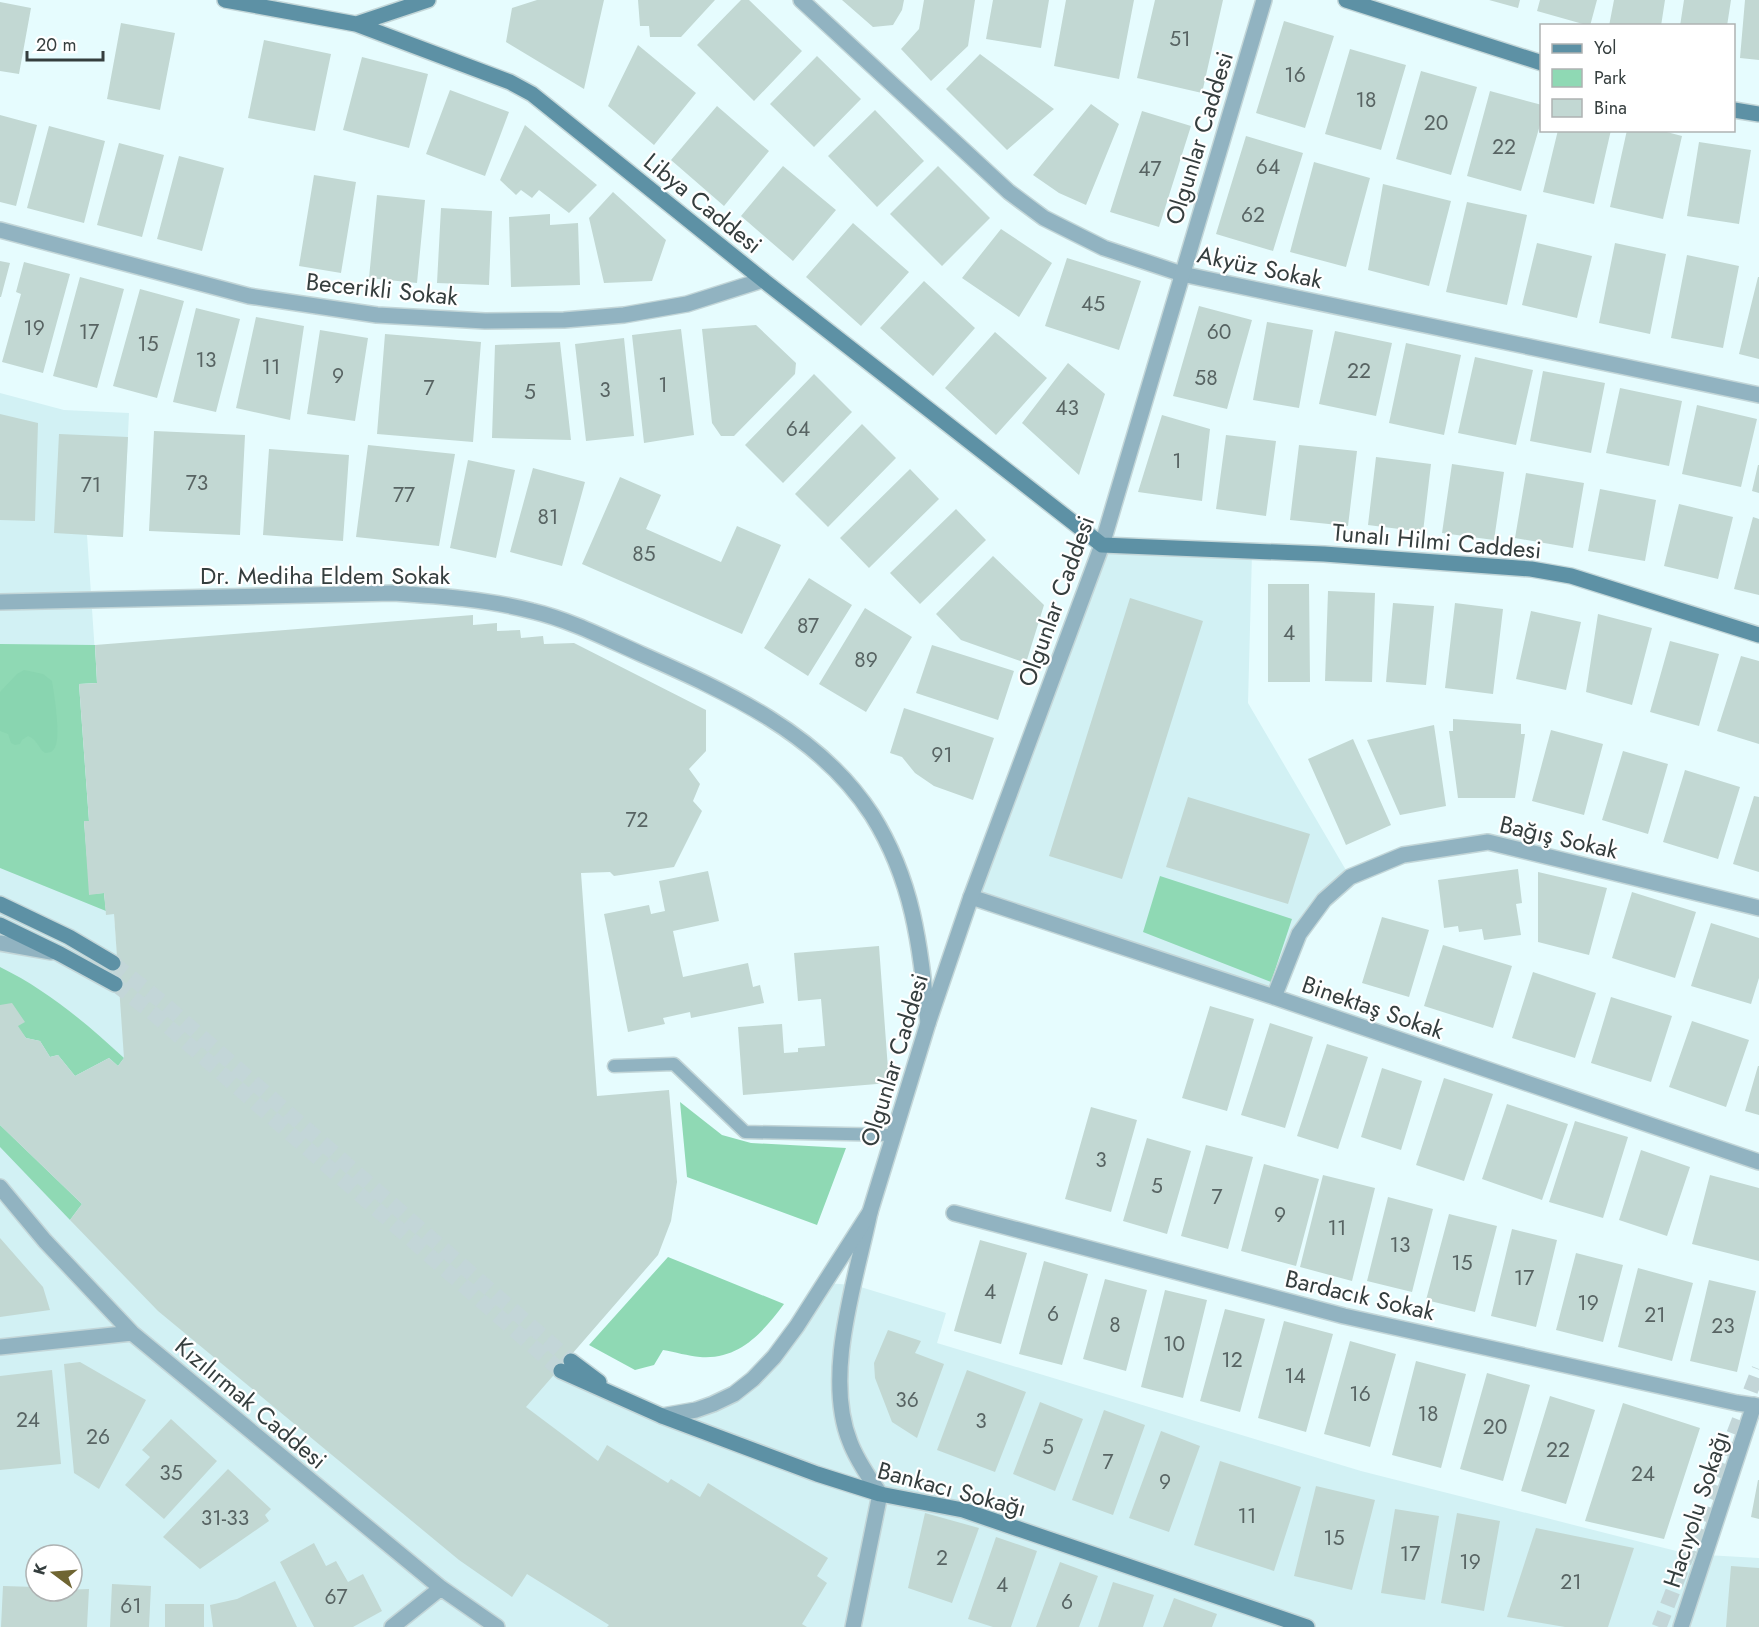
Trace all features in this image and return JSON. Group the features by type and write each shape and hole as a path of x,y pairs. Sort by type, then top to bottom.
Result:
{"main road":[{"name":"Libya Caddesi","path":"225,0 356,24 510,82 532,94 763,280 1102,546"},
{"path":"356,24 428,0"},
{"path":"1346,0 1540,62"},
{"path":"1735,110 1759,114"},
{"name":"Tunalı Hilmi Caddesi","path":"1102,546 1324,554 1531,569 1571,576 1759,635"},
{"path":"0,904 69,937 113,963"},
{"path":"0,925 115,984"},
{"name":"Bankacı Sokağı","path":"566,1366 662,1416 817,1474 880,1494 963,1510 1306,1627"}],"street":[{"name":"Akyüz Sokak","path":"801,0 1009,192 1044,218 1104,248 1182,274 1759,395"},
{"name":"Olgunlar Caddesi","path":"880,1494 849,1442 839,1389 846,1326 870,1212 928,1023 971,897 1102,546 1264,0"},
{"name":"Becerikli Sokak","path":"0,230 249,296 377,315 485,321 564,320 624,315 687,304 763,280"},
{"name":"Dr. Mediha Eldem Sokak","path":"0,602 393,593 443,596 493,602 571,622 682,672 750,706 805,742 852,789 871,814 887,842 911,902 923,969 928,1023"},
{"name":"Bağış Sokak","path":"1274,997 1299,934 1324,900 1350,877 1403,855 1488,842 1759,908"},
{"name":"Binektaş Sokak","path":"971,897 1759,1162"},
{"path":"0,944 60,954"},
{"name":"Kızılırmak Caddesi","path":"0,1187 52,1249 132,1333 441,1588 497,1627"},
{"name":"Olgunlar Caddesi","path":"662,1416 696,1410 713,1404 734,1394 753,1379 774,1357 797,1326 870,1212"},
{"name":"Bardacık Sokak","path":"954,1213 1344,1316 1756,1406"},
{"path":"0,1347 132,1333"},
{"name":"Hacıyolu Sokağı","path":"1681,1627 1756,1406"},
{"path":"853,1627 880,1494"},
{"path":"392,1627 441,1588"}],"lane":[{"path":"614,1066 674,1064 744,1132 894,1135"}],"shaded area":[{"path":"0,393 64,410 129,413 123,537 87,535 97,683 79,684 89,821 84,821 90,894 104,893 106,914 114,914 118,967 594,1378 662,1416 743,1387 825,1283 854,1285 946,1313 937,1343 1361,1471 1688,1554 1759,1558 1759,1627 0,1627"},
{"path":"1102,545 1252,553 1248,703 1350,877 1324,900 1274,997 971,897"}],"green space":[{"path":"0,644 95,645 97,683 79,684 89,821 84,821 90,894 104,893 106,911 0,868"},
{"path":"24,670 43,674 52,681 57,716 57,736 54,749 50,752 45,753 28,736 20,744 15,745 11,743 8,734 0,731 0,692"},
{"path":"1160,876 1292,919 1271,982 1143,932"},
{"path":"0,967 34,986 95,1032 124,1058 118,1066 109,1058 75,1076 58,1055 50,1057 40,1041 26,1038 0,1005"},
{"path":"680,1102 722,1135 751,1143 846,1148 817,1225 687,1177"},
{"path":"0,1125 82,1204 70,1220 0,1147"},
{"path":"668,1257 784,1304 768,1325 749,1342 739,1349 714,1357 663,1350 654,1365 635,1370 589,1345"}],"building":[{"path":"537,0 604,0 584,89 506,42 512,8"},
{"path":"638,0 715,0 681,37 650,37 649,26 640,26"},
{"path":"741,0 749,0 802,51 754,101 697,45"},
{"path":"842,0 904,0 902,10 893,25 873,27"},
{"path":"924,0 975,0 968,46 931,81 901,49 919,29"},
{"path":"993,0 1049,0 1041,48 986,39"},
{"path":"1066,0 1134,0 1119,79 1054,66"},
{"path":"1155,0 1223,0 1202,93 1137,78"},
{"path":"1489,0 1520,0 1518,8"},
{"path":"1540,0 1597,0 1591,24 1537,11"},
{"path":"1614,0 1665,0 1661,24 1609,24"},
{"path":"1684,0 1731,0 1727,24 1680,24"},
{"path":"1745,0 1759,0 1759,60 1740,58"},
{"path":"0,2 31,8 19,74 0,71"},
{"path":"1284,21 1334,36 1305,128 1256,113"},
{"path":"121,23 175,33 160,110 107,99"},
{"path":"264,40 331,54 315,131 248,118"},
{"path":"638,45 696,93 654,145 608,106"},
{"path":"1350,49 1406,65 1381,150 1325,134"},
{"path":"980,54 1054,109 1007,150 946,89"},
{"path":"817,56 861,99 814,147 770,104"},
{"path":"362,57 428,74 409,148 343,130"},
{"path":"1421,71 1477,87 1451,175 1396,159"},
{"path":"450,90 509,112 485,176 426,154"},
{"path":"1490,91 1540,104 1540,125 1521,191 1467,176"},
{"path":"1091,104 1119,124 1086,205 1059,193 1033,175"},
{"path":"717,106 769,151 724,206 671,160"},
{"path":"875,110 924,161 877,207 828,156"},
{"path":"1142,111 1191,126 1159,227 1110,212"},
{"path":"0,115 37,125 16,206 0,202"},
{"path":"525,125 597,185 569,213 539,190 532,198 521,190 516,195 500,180"},
{"path":"49,126 105,141 84,223 27,208"},
{"path":"1558,132 1611,132 1594,204 1543,192"},
{"path":"1627,132 1667,132 1682,136 1663,219 1610,207"},
{"path":"1246,136 1303,153 1273,251 1216,234"},
{"path":"1699,142 1751,150 1739,224 1687,216"},
{"path":"119,143 164,155 142,237 97,225"},
{"path":"179,156 224,168 202,251 157,239"},
{"path":"1314,162 1370,178 1346,267 1290,252"},
{"path":"783,166 836,210 793,261 741,216"},
{"path":"938,166 990,218 942,266 890,214"},
{"path":"314,175 356,182 341,273 299,266"},
{"path":"1383,184 1451,201 1429,286 1368,270"},
{"path":"613,192 666,240 652,281 604,283 589,218"},
{"path":"377,195 425,200 417,283 369,278"},
{"path":"1467,202 1527,215 1507,305 1446,292"},
{"path":"441,208 492,211 489,285 437,283"},
{"path":"550,214 550,225 578,223 580,285 511,287 509,217"},
{"path":"853,223 909,272 861,326 806,277"},
{"path":"1001,229 1052,263 1019,317 962,278"},
{"path":"1537,243 1592,256 1577,318 1522,305"},
{"path":"1615,243 1666,254 1650,334 1599,323"},
{"path":"1687,255 1739,266 1723,348 1671,338"},
{"path":"1067,258 1141,281 1119,350 1045,326"},
{"path":"0,261 10,263 1,297 0,297"},
{"path":"24,262 70,274 43,373 2,362 21,294 16,292"},
{"path":"80,277 124,289 97,388 53,376"},
{"path":"1759,277 1759,359 1739,354"},
{"path":"924,281 975,328 933,376 880,328"},
{"path":"140,289 184,301 157,398 113,386"},
{"path":"1199,306 1252,320 1227,409 1173,396"},
{"path":"196,308 240,319 216,412 173,402"},
{"path":"256,317 304,326 290,420 236,408"},
{"path":"1267,322 1313,330 1299,408 1253,400"},
{"path":"756,325 796,363 795,374 734,436 721,436 712,423 702,329"},
{"path":"681,329 694,435 644,443 632,335"},
{"path":"320,330 368,338 355,421 307,414"},
{"path":"1335,331 1392,343 1376,416 1319,404"},
{"path":"995,332 1047,378 996,435 945,388"},
{"path":"385,334 481,342 473,442 377,434"},
{"path":"624,338 634,436 586,441 575,344"},
{"path":"560,342 571,440 492,438 495,345"},
{"path":"1406,343 1461,355 1444,435 1389,423"},
{"path":"1475,357 1533,370 1516,445 1458,433"},
{"path":"1068,363 1105,394 1079,475 1022,423"},
{"path":"1543,371 1605,383 1591,453 1530,441"},
{"path":"814,374 852,412 783,483 745,445"},
{"path":"1620,388 1682,401 1669,466 1606,453"},
{"path":"1697,405 1757,419 1741,487 1682,474"},
{"path":"0,414 38,423 35,521 0,520"},
{"path":"1162,415 1210,429 1202,501 1138,492"},
{"path":"862,424 896,458 828,527 795,494"},
{"path":"154,431 245,435 240,535 149,531"},
{"path":"59,434 128,437 123,537 54,533"},
{"path":"1226,435 1276,441 1266,516 1216,509"},
{"path":"368,445 455,454 439,546 356,537"},
{"path":"1299,445 1357,451 1348,526 1290,520"},
{"path":"269,449 349,455 343,541 263,535"},
{"path":"1376,457 1431,464 1423,532 1368,525"},
{"path":"468,460 515,470 496,558 450,548"},
{"path":"1452,464 1504,472 1494,540 1442,533"},
{"path":"1759,465 1759,493 1752,491"},
{"path":"533,468 585,482 562,566 510,552"},
{"path":"910,469 939,499 869,568 840,538"},
{"path":"1526,473 1584,483 1573,548 1515,538"},
{"path":"620,477 661,495 646,529 721,562 737,526 781,545 742,634 582,564"},
{"path":"1600,489 1656,500 1645,561 1588,551"},
{"path":"1679,504 1733,517 1718,579 1664,566"},
{"path":"956,509 986,540 920,604 890,573"},
{"path":"1753,517 1759,519 1759,595 1734,589"},
{"path":"993,556 1044,605 1026,663 961,640 936,614"},
{"path":"809,578 852,605 808,676 764,648"},
{"path":"1268,584 1309,584 1310,682 1268,682"},
{"path":"1328,591 1375,593 1372,682 1325,681"},
{"path":"1130,598 1203,621 1122,879 1049,856"},
{"path":"1393,603 1434,606 1426,685 1386,682"},
{"path":"1455,603 1503,609 1493,694 1445,688"},
{"path":"865,608 912,637 866,712 819,684"},
{"path":"1531,611 1581,622 1566,690 1516,679"},
{"path":"1598,614 1652,628 1632,705 1586,692"},
{"path":"473,615 473,625 497,623 497,631 520,630 521,638 543,636 544,644 574,643 706,710 706,751 689,769 700,784 693,801 702,811 674,867 614,876 610,872 581,873 597,1096 669,1090 677,1182 671,1221 658,1255 526,1407 598,1461 607,1445 668,1483 671,1479 700,1497 708,1483 828,1558 817,1576 827,1583 802,1624 807,1627 607,1627 609,1625 527,1574 512,1597 459,1560 158,1311 70,1220 82,1204 0,1125 0,1005 12,1003 25,1022 18,1026 26,1038 40,1041 50,1057 58,1055 75,1076 109,1058 118,1066 124,1058 114,914 106,915 104,893 89,895 84,821 89,821 79,684 97,683 95,645"},
{"path":"1670,641 1719,654 1699,726 1650,712"},
{"path":"932,645 1014,671 998,720 916,693"},
{"path":"1741,656 1759,661 1759,744 1717,731"},
{"path":"904,708 994,738 973,800 934,786 915,773 902,757 890,753"},
{"path":"1453,719 1521,724 1521,734 1525,734 1515,798 1458,798 1449,731 1453,731"},
{"path":"1434,725 1446,806 1400,815 1367,740"},
{"path":"1551,730 1603,744 1584,815 1532,801"},
{"path":"1353,739 1391,825 1346,845 1308,759"},
{"path":"1623,751 1668,764 1648,834 1602,820"},
{"path":"1685,770 1740,787 1718,859 1663,842"},
{"path":"1754,796 1759,797 1759,872 1733,864"},
{"path":"1188,797 1310,834 1288,904 1166,867"},
{"path":"1518,869 1522,903 1516,904 1521,935 1484,940 1482,929 1459,932 1458,926 1444,928 1438,880"},
{"path":"708,871 719,921 673,931 683,977 748,963 753,987 760,985 764,1003 691,1018 690,1012 663,1018 665,1024 628,1032 604,914 649,905 651,914 665,911 659,881"},
{"path":"1538,872 1607,888 1589,955 1538,942"},
{"path":"1632,892 1696,912 1675,978 1612,958"},
{"path":"1382,917 1429,930 1409,997 1362,983"},
{"path":"1711,923 1759,938 1759,978 1751,1004 1691,986"},
{"path":"1443,945 1512,966 1493,1028 1424,1006"},
{"path":"879,946 889,1083 743,1095 738,1027 782,1024 784,1053 798,1052 798,1048 825,1046 821,999 798,1001 794,953"},
{"path":"1533,972 1596,993 1575,1058 1512,1038"},
{"path":"1611,997 1672,1016 1651,1082 1591,1063"},
{"path":"1210,1006 1254,1019 1227,1111 1182,1098"},
{"path":"1692,1021 1749,1040 1726,1107 1669,1087"},
{"path":"1270,1023 1313,1037 1285,1128 1241,1115"},
{"path":"1327,1044 1368,1057 1338,1149 1297,1136"},
{"path":"1759,1066 1759,1115 1745,1111"},
{"path":"1382,1068 1422,1081 1401,1150 1361,1137"},
{"path":"1444,1078 1493,1094 1464,1181 1416,1165"},
{"path":"1507,1104 1568,1124 1542,1200 1482,1179"},
{"path":"1091,1107 1137,1120 1111,1212 1065,1199"},
{"path":"1575,1121 1628,1137 1603,1218 1549,1202"},
{"path":"1147,1138 1191,1151 1167,1234 1123,1221"},
{"path":"1206,1145 1253,1157 1228,1249 1181,1236"},
{"path":"1641,1150 1690,1167 1667,1236 1619,1220"},
{"path":"1264,1164 1319,1179 1296,1266 1241,1251"},
{"path":"1323,1175 1375,1188 1352,1281 1300,1267"},
{"path":"1710,1175 1759,1188 1759,1261 1692,1244"},
{"path":"1388,1197 1433,1209 1412,1292 1367,1281"},
{"path":"1449,1214 1497,1226 1475,1312 1426,1300"},
{"path":"1512,1229 1557,1240 1536,1327 1491,1316"},
{"path":"0,1238 43,1287 50,1310 0,1317"},
{"path":"980,1240 1027,1253 1001,1344 954,1331"},
{"path":"1576,1253 1623,1265 1603,1342 1556,1330"},
{"path":"1044,1261 1088,1274 1062,1365 1019,1354"},
{"path":"1638,1268 1693,1283 1672,1361 1618,1347"},
{"path":"1105,1279 1147,1290 1126,1371 1083,1359"},
{"path":"1709,1280 1756,1291 1737,1372 1690,1361"},
{"path":"1165,1290 1207,1300 1183,1398 1141,1387"},
{"path":"1225,1309 1265,1319 1240,1412 1200,1401"},
{"path":"1284,1321 1333,1334 1306,1432 1258,1418"},
{"path":"888,1330 921,1341 915,1353 944,1364 917,1438 892,1422 875,1378 874,1363"},
{"path":"1350,1341 1396,1354 1370,1447 1324,1434"},
{"path":"1416,1361 1466,1374 1441,1468 1392,1455"},
{"path":"80,1362 146,1400 99,1489 74,1473 64,1364"},
{"path":"52,1370 61,1464 0,1470 0,1376"},
{"path":"967,1370 1026,1392 995,1472 937,1450"},
{"path":"1487,1373 1530,1385 1503,1481 1460,1469"},
{"path":"1550,1396 1595,1410 1566,1504 1521,1491"},
{"path":"1040,1402 1083,1419 1055,1491 1013,1474"},
{"path":"1623,1403 1700,1428 1664,1539 1585,1521"},
{"path":"1104,1410 1145,1425 1113,1515 1072,1500"},
{"path":"171,1419 217,1461 164,1519 125,1485 150,1457 142,1450"},
{"path":"1161,1431 1200,1446 1169,1532 1129,1518"},
{"path":"1220,1461 1301,1487 1274,1571 1194,1545"},
{"path":"228,1469 271,1509 265,1515 269,1521 200,1569 163,1537"},
{"path":"1759,1480 1759,1519 1751,1517"},
{"path":"1316,1486 1375,1500 1352,1590 1294,1576"},
{"path":"1395,1509 1439,1516 1425,1600 1381,1593"},
{"path":"925,1513 979,1528 952,1603 908,1588"},
{"path":"1457,1513 1500,1521 1484,1611 1441,1603"},
{"path":"1536,1528 1634,1548 1608,1627 1565,1627 1507,1617"},
{"path":"996,1537 1037,1551 1011,1627 993,1627 968,1619"},
{"path":"314,1543 326,1566 336,1561 348,1582 363,1574 382,1611 353,1627 314,1627 280,1562"},
{"path":"1060,1562 1098,1576 1079,1627 1036,1627"},
{"path":"1731,1566 1759,1568 1759,1627 1726,1627"},
{"path":"275,1581 297,1627 213,1627 210,1605 237,1599"},
{"path":"1113,1582 1154,1595 1143,1627 1098,1627"},
{"path":"112,1584 151,1586 149,1627 110,1627"},
{"path":"3,1586 24,1587 24,1603 84,1603 84,1589 89,1589 87,1627 1,1627"},
{"path":"1174,1598 1217,1614 1212,1627 1163,1627"},
{"path":"165,1604 204,1604 204,1627 165,1627"}],"tunnel":[{"path":"113,963 162,1002 571,1361"},
{"path":"115,984 155,1015 561,1371"},
{"path":"1659,1627 1759,1369"}]}
